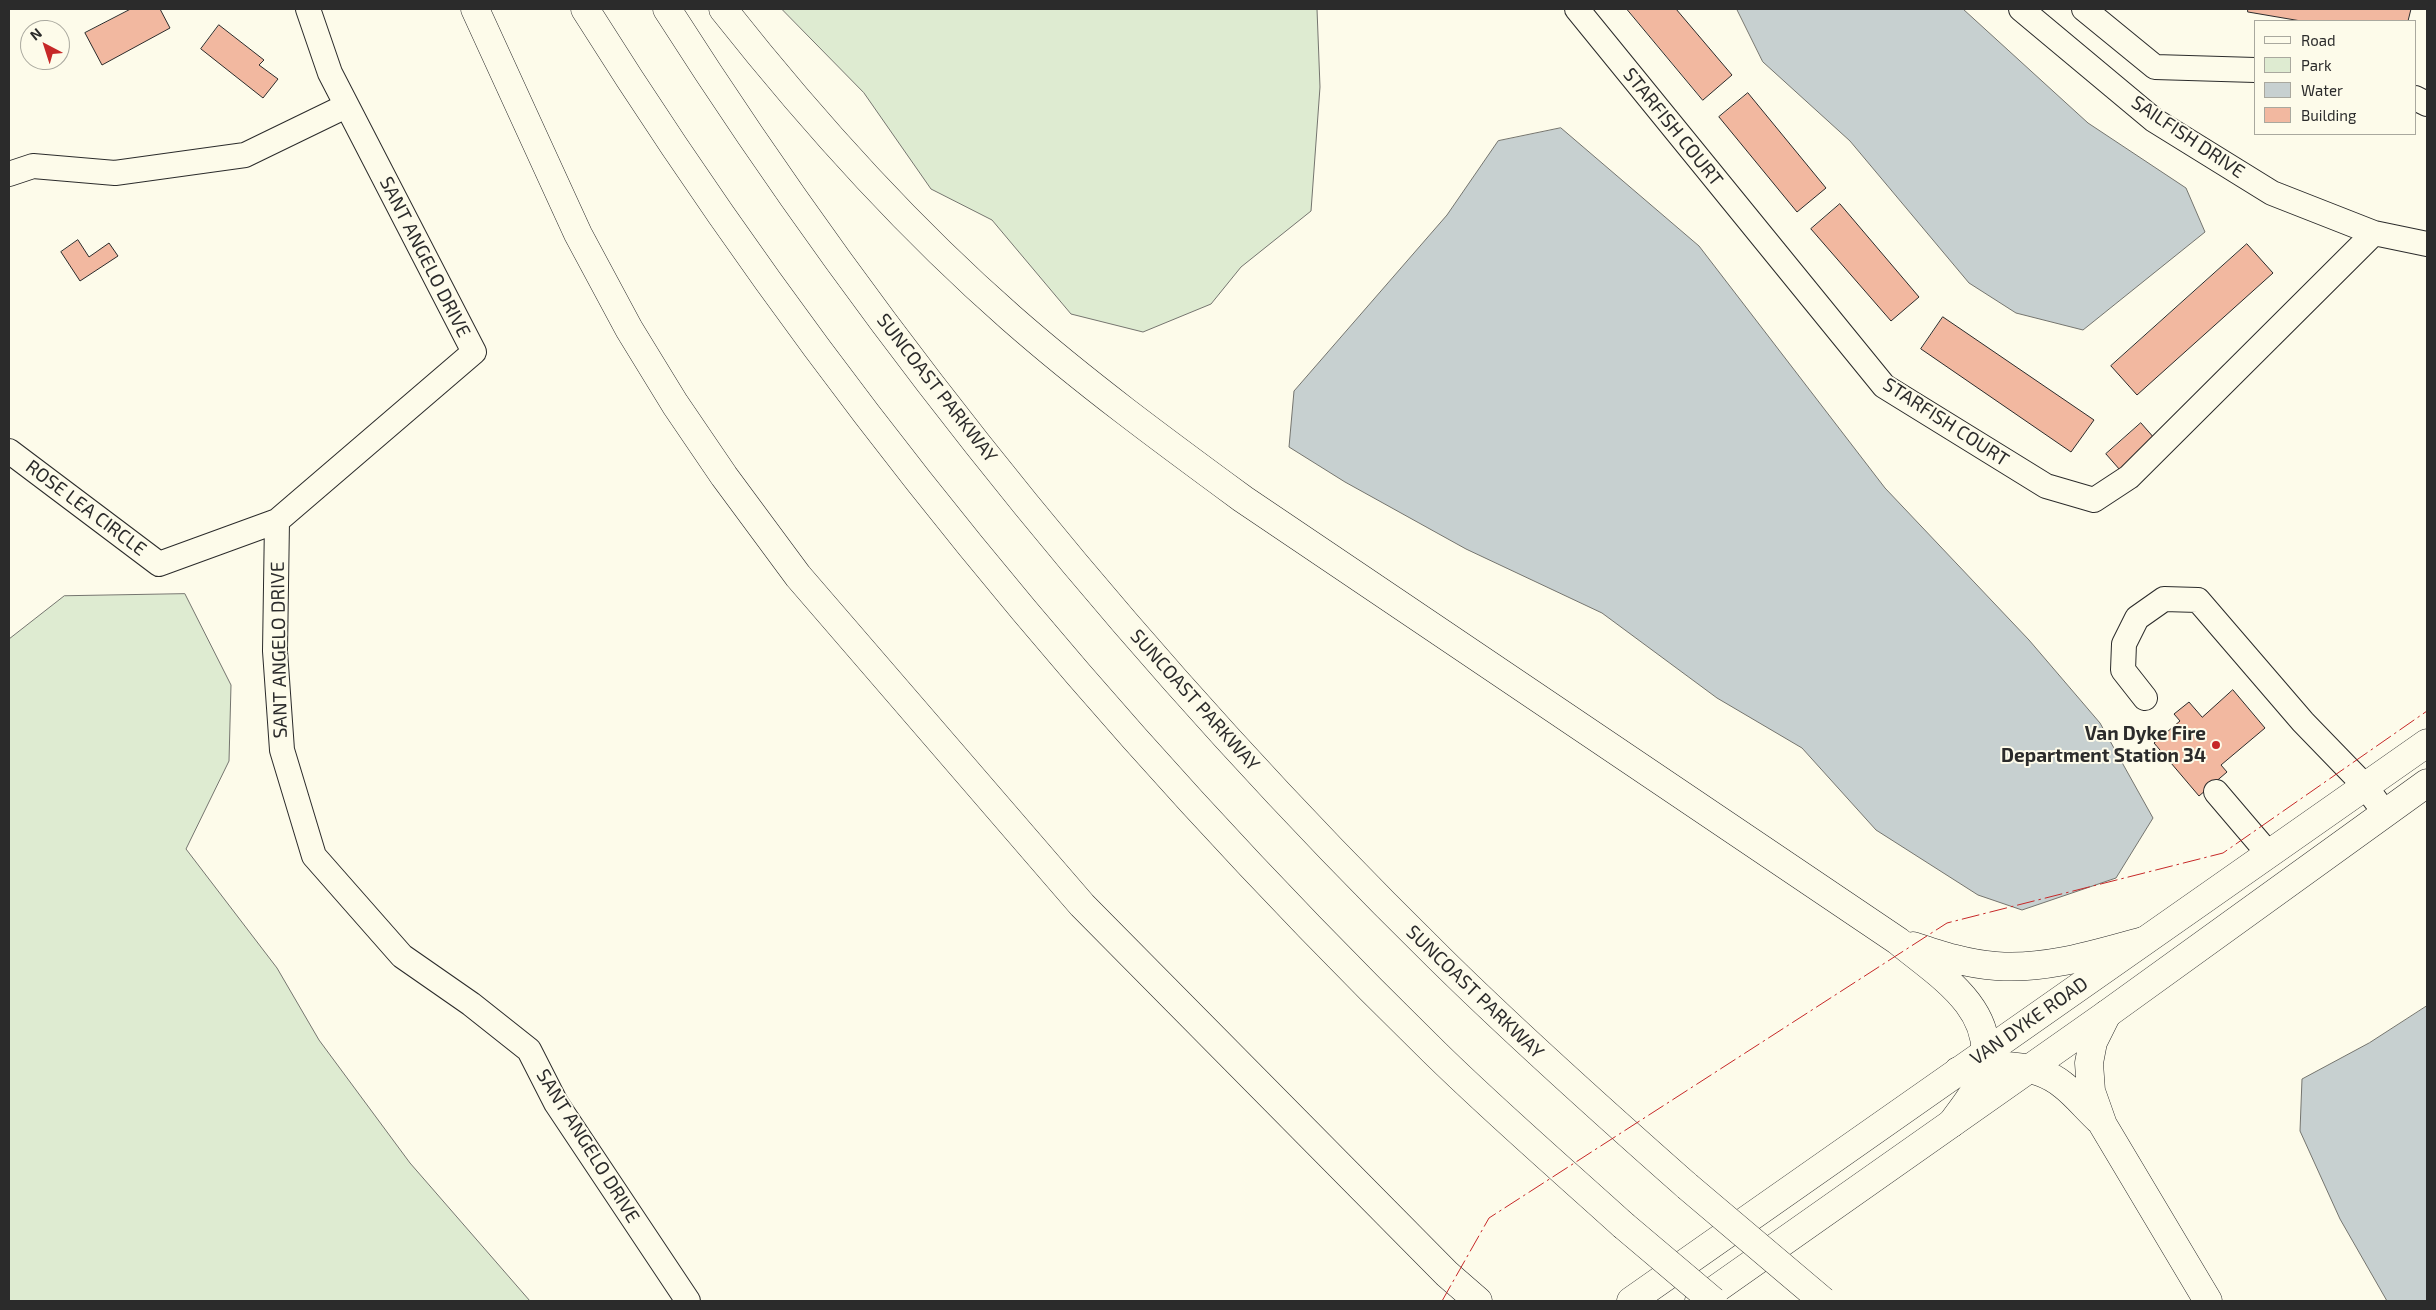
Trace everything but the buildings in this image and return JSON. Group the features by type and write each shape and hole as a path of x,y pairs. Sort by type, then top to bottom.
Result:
{"main road":[{"path":"474,9 578,234 629,329 674,404 724,476 798,576 1082,905 1447,1274 1478,1301"},
{"path":"585,9 690,172 799,325 898,456 997,581 1088,688 1212,826 1434,1053 1623,1225 1713,1301"},
{"name":"SUNCOAST PARKWAY","path":"667,9 798,206 921,370 1047,529 1174,678 1300,817 1438,957 1562,1076 1687,1186 1823,1301"},
{"path":"722,9 812,118 927,237 1010,317 1121,408 1243,499 1898,940 1958,989 1969,1002 1978,1018 1976,1063 1973,1092 1952,1123"},
{"name":"VAN DYKE ROAD","path":"1631,1301 1976,1063 2143,941 2427,742"},
{"path":"1699,1301 2029,1070 2427,783"},
{"path":"1898,940 1953,958 1996,966 2058,963 2143,941"},
{"path":"2107,1014 2093,1042 2089,1062 2091,1091 2103,1125 2208,1301"},
{"path":"1976,1063 2029,1070 2042,1074 2064,1085 2103,1125"},
{"path":"1447,1274 1465,1301"}],"street":[{"name":"SANT ANGELO DRIVE","path":"308,9 330,73 474,352 276,522 275,651 282,750 314,856 402,956 471,1004 529,1050 556,1102 688,1301"},
{"name":"STARFISH COURT","path":"1577,9 1884,386 2046,486 2094,500 2129,478 2374,233"},
{"name":"SAILFISH DRIVE","path":"2021,9 2154,120 2272,193 2374,233 2427,244"},
{"path":"2084,9 2155,66 2254,70"},
{"path":"9,174 33,166 114,173 245,155 346,106"},
{"name":"ROSE LEA CIRCLE","path":"9,451 159,564 276,522"},
{"path":"2145,698 2123,670 2124,644 2137,618 2164,599 2198,600 2303,722 2365,786 2386,813"},
{"path":"2216,792 2268,853"}],"green space":[{"path":"782,9 1317,9 1320,87 1311,211 1241,267 1211,304 1143,332 1071,314 992,220 931,189 864,93"},
{"path":"185,594 231,685 229,761 186,849 277,968 319,1040 410,1163 530,1301 9,1301 9,639 64,596"}],"water":[{"path":"1737,9 1963,9 2088,123 2186,188 2205,232 2083,330 2016,313 1969,283 1850,141 1763,62"},
{"path":"1561,128 1699,246 1885,488 2029,640 2100,723 2153,818 2116,878 2022,910 1978,895 1876,830 1802,748 1717,698 1602,613 1466,549 1345,482 1289,447 1294,391 1447,215 1498,141"},
{"path":"2427,1006 2427,1301 2387,1301 2340,1219 2300,1131 2302,1079 2369,1043"}],"power":[{"path":"1442,1301 1489,1218 1947,923 2223,853 2427,711"}],"place":[{"name":"Van Dyke Fire Department Station 34","path":"2216,745"}]}
